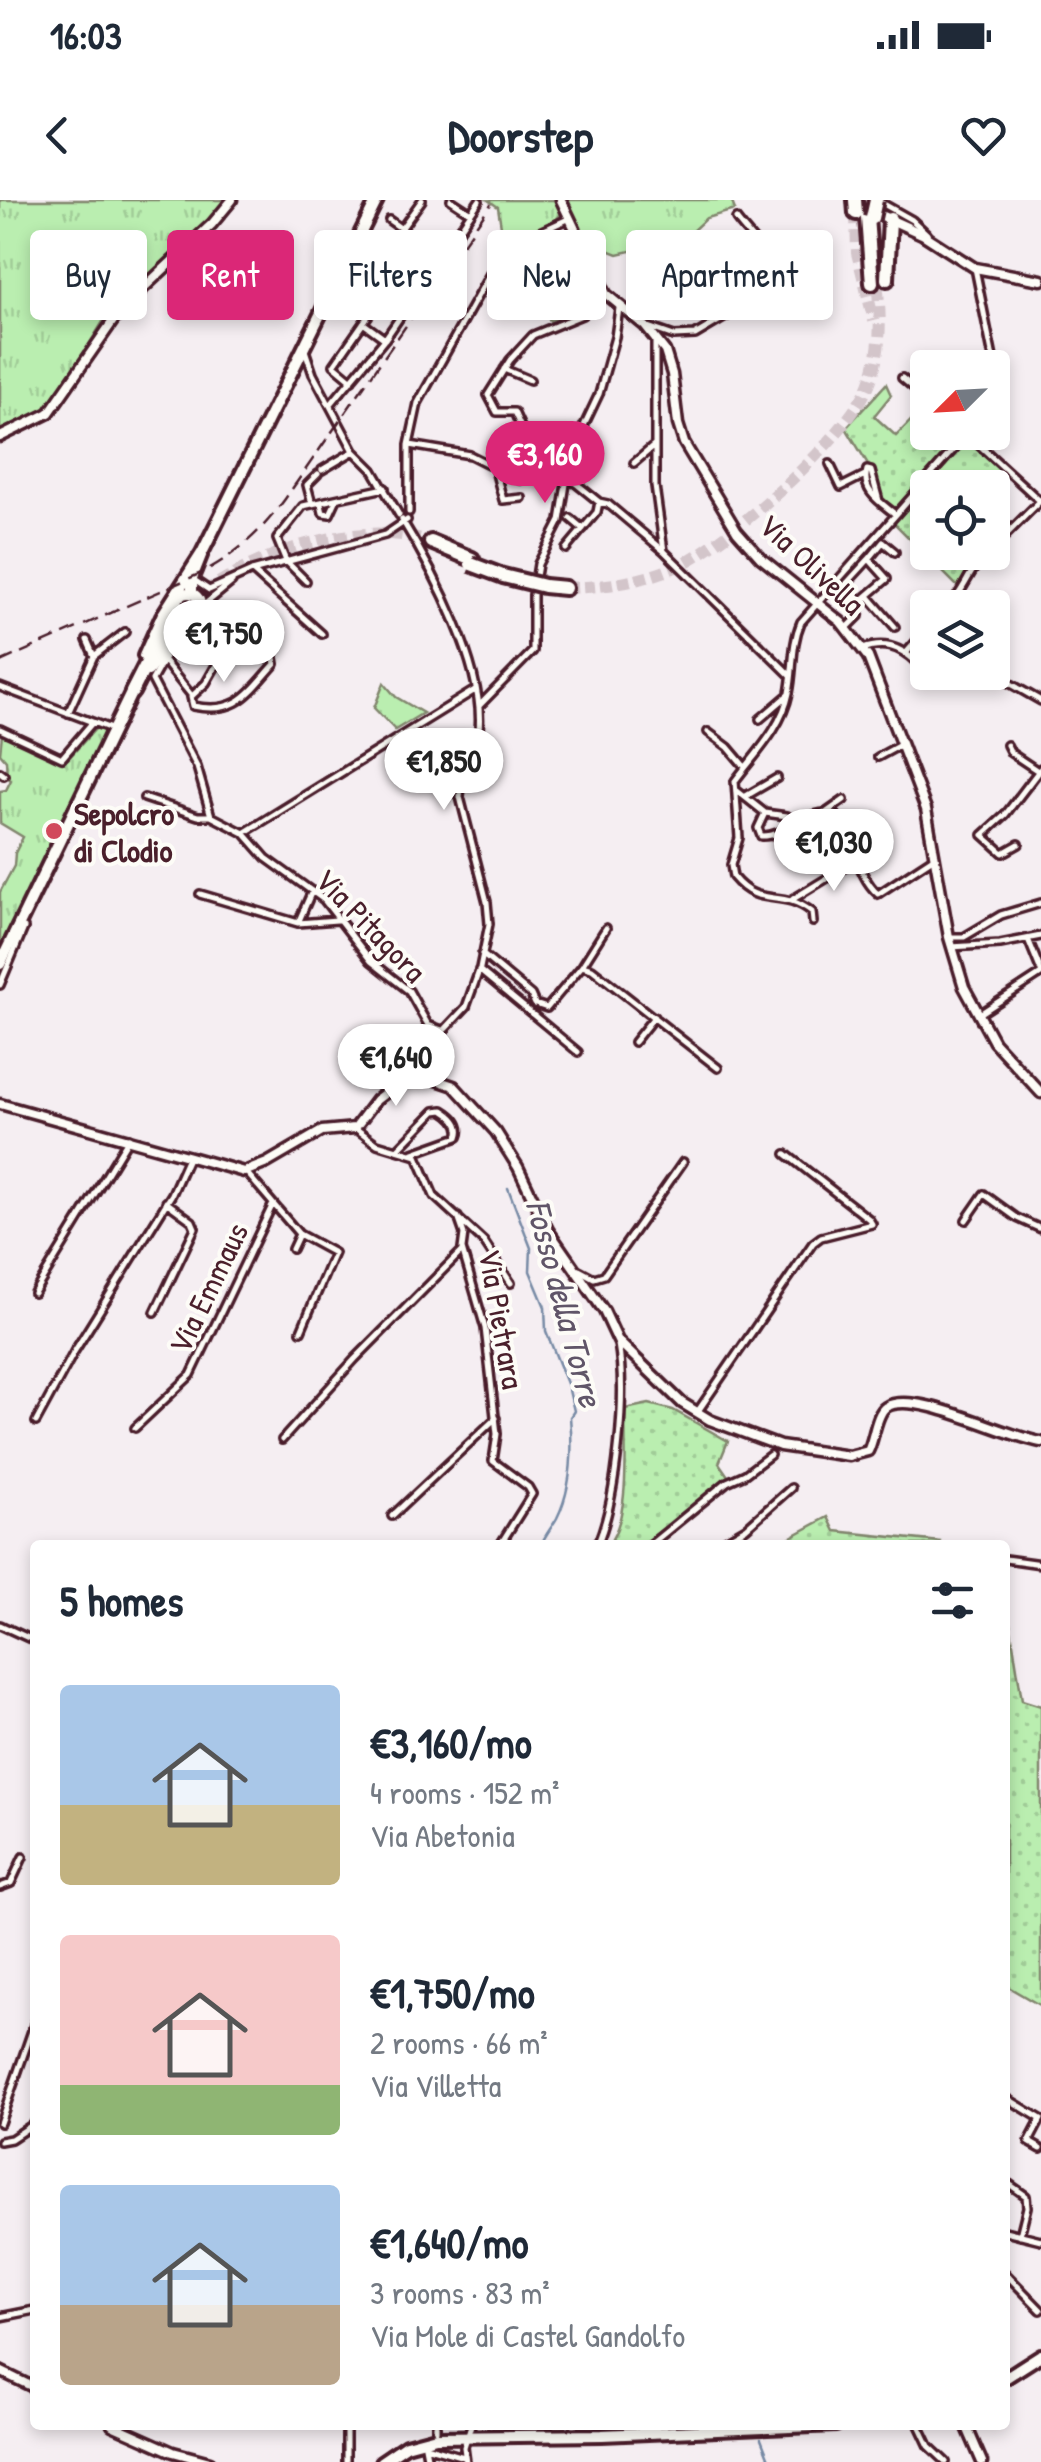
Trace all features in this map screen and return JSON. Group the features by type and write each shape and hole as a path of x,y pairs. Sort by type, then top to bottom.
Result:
{"highway":[{"path":"870,208 878,282"},
{"path":"430,545 503,576 566,584"},
{"path":"132,692 158,656 162,633 187,610"}],"main road":[{"path":"0,964 132,692 154,632 200,602 194,595 192,578 202,553 377,200"},
{"path":"132,692 187,610 202,553"},
{"path":"187,610 182,595 194,595"},
{"path":"154,632 187,610"},
{"path":"1011,2370 1041,2355"},
{"path":"381,2462 402,2447 469,2431 544,2430"}],"street":[{"path":"0,437 49,413 122,308 212,224 232,200"},
{"path":"389,220 401,229 422,200"},
{"path":"451,200 471,214"},
{"name":"Via Olivella","path":"562,200 573,230"},
{"path":"459,230 479,201"},
{"path":"870,208 975,268 1041,280"},
{"path":"870,208 917,224 932,240"},
{"path":"646,326 674,336 696,335 771,290 771,268 736,219"},
{"path":"392,532 404,516 408,498 409,445 422,394 496,260 512,245 568,220"},
{"path":"975,268 991,350"},
{"name":"Via Olivella","path":"606,294 655,336 670,363 679,428 695,464 748,545 847,628 863,649 924,804 950,942 964,988 1004,1054 1041,1093"},
{"path":"479,706 532,651 533,591 541,556 560,518 571,453 599,394 619,308"},
{"path":"352,380 334,365 365,320"},
{"path":"331,404 398,320"},
{"path":"569,320 536,333 504,368 488,395 497,412 514,412 527,443 571,453"},
{"path":"363,323 385,339"},
{"path":"655,336 656,499 664,551"},
{"path":"305,347 311,370 354,451 404,516 454,619 479,706 479,736 462,778 460,797 489,911 479,970 464,1010 424,1052 414,1070 374,1102 355,1128"},
{"path":"504,368 530,380"},
{"path":"902,378 910,385"},
{"path":"409,445 464,453 520,480"},
{"path":"634,463 655,445"},
{"path":"813,922 812,912 793,898 757,896 733,878 731,865 738,838 735,781 780,718 788,694 796,633 816,602 952,450"},
{"path":"986,450 1041,500 1010,531"},
{"path":"312,504 307,486 320,472 354,451"},
{"path":"830,464 841,487 864,475 872,496 895,514"},
{"path":"494,466 503,500 522,498"},
{"path":"567,477 599,502 608,504 664,551 791,676"},
{"path":"306,580 286,561 277,539 303,506 385,488"},
{"path":"321,504 323,513 330,514 336,501"},
{"path":"566,549 598,512 599,502"},
{"path":"404,516 413,538"},
{"path":"570,518 583,529"},
{"path":"194,595 286,561 408,530"},
{"path":"847,628 858,616 860,602 847,583 883,542 895,552"},
{"path":"860,602 887,579 868,559"},
{"path":"252,572 322,634"},
{"path":"212,816 197,766 152,680 158,656 178,639 187,610 239,577"},
{"path":"192,578 209,590"},
{"path":"868,596 895,627"},
{"path":"68,713 94,656 125,632"},
{"path":"158,656 197,707 228,708 276,661 235,632 206,683 192,696"},
{"path":"87,640 94,656"},
{"path":"863,649 886,645 910,656"},
{"path":"906,652 910,648"},
{"path":"1010,683 1041,701"},
{"path":"0,687 114,730"},
{"path":"244,833 475,690"},
{"path":"760,720 788,694"},
{"path":"0,729 62,758 92,723"},
{"path":"708,732 746,768"},
{"path":"878,757 902,744"},
{"path":"1006,745 1012,754 1040,772 1001,820 983,834 1003,854 1018,844"},
{"path":"746,796 777,778"},
{"path":"736,790 765,812 787,816 795,824"},
{"name":"Via Pitagora","path":"144,798 200,816 212,816 244,833 263,855 326,903 375,965 407,988 430,1028 446,1030"},
{"path":"765,812 758,828 761,836 778,834 844,800"},
{"path":"827,812 840,819 868,883 878,894 936,856"},
{"path":"793,898 857,860"},
{"path":"298,923 312,891"},
{"path":"200,894 298,923 337,920"},
{"path":"950,942 964,938 1001,915 1041,902"},
{"path":"0,985 24,928"},
{"path":"482,954 544,1009 554,1003 606,928"},
{"path":"950,942 1041,936"},
{"path":"978,1015 1041,972 1028,939"},
{"path":"582,966 592,969 718,1068"},
{"path":"479,970 578,1052"},
{"path":"634,1042 654,1017"},
{"path":"373,1046 385,1039 414,1070 454,1086 493,1128 518,1166 548,1230 604,1311 618,1341 621,1370 614,1490 599,1540"},
{"path":"0,1104 246,1172 298,1234 334,1254 301,1332"},
{"path":"246,1172 324,1130 355,1128 372,1142 397,1150 413,1153 458,1137 460,1129 442,1110 435,1111 397,1150"},
{"path":"34,1292 129,1138"},
{"name":"Via Pietrara","path":"413,1153 420,1160 434,1196 458,1218 464,1234 462,1249 484,1320 498,1439 492,1462 532,1494 503,1540"},
{"path":"696,1413 812,1244 822,1237 872,1224 786,1154"},
{"path":"36,1422 190,1156"},
{"path":"576,1270 596,1278 606,1274 684,1162"},
{"path":"966,1220 984,1194 1041,1229"},
{"path":"155,1312 195,1228 192,1221 166,1202"},
{"name":"Via Emmaus","path":"136,1428 192,1373 272,1206"},
{"path":"458,1218 484,1242 511,1283"},
{"path":"292,1250 298,1234"},
{"path":"282,1440 355,1360 455,1261 462,1249"},
{"path":"618,1341 696,1413 780,1446 846,1456 867,1452 882,1410 891,1405 934,1407 1041,1442"},
{"path":"392,1516 496,1418"},
{"path":"656,1540 730,1480 770,1455"},
{"path":"727,1540 791,1488"},
{"path":"1010,1561 1041,1564"},
{"path":"0,1625 30,1639"},
{"path":"0,1887 11,1882 22,1857"},
{"path":"0,2123 30,2036"},
{"path":"1010,2100 1041,2119 1029,2142 1041,2149"},
{"path":"0,2140 9,2140 30,2126"},
{"path":"1010,2185 1026,2196 1020,2235"},
{"path":"1010,2232 1041,2240"},
{"path":"1010,2278 1041,2310"},
{"path":"0,2317 30,2311"},
{"path":"0,2370 30,2385"},
{"path":"123,2430 173,2452 210,2462"},
{"path":"346,2430 346,2462"},
{"path":"921,2430 929,2446 946,2462"},
{"path":"968,2430 982,2462"},
{"path":"424,2443 465,2459 469,2431"},
{"path":"424,2443 428,2462"}],"green space":[{"path":"0,200 226,200 199,230 167,230 167,261 147,278 147,230 30,230 30,320 104,320 47,412 0,431"},
{"path":"488,200 558,200 561,214 537,230 502,230 498,207"},
{"path":"568,200 731,200 735,210 706,218 693,230 626,230 626,252 618,254 606,249 606,230 578,230"},
{"path":"886,384 891,395 874,416 896,436 910,422 910,450 948,450 930,470 910,470 910,492 894,510 880,499 871,469 846,428"},
{"path":"956,450 978,450 1000,470 938,470"},
{"path":"910,501 910,539 892,521"},
{"path":"941,570 968,570 958,587"},
{"path":"384,683 396,697 423,713 395,730 374,708"},
{"path":"97,727 105,730 103,738 0,953 0,892 23,837 0,823 0,791 6,790 11,780 0,753 2,734 61,762"},
{"path":"649,1404 673,1410 728,1441 719,1463 728,1476 653,1540 612,1539 624,1494 625,1409"},
{"path":"828,1517 835,1531 921,1540 785,1540"},
{"path":"1010,1624 1022,1700 1041,1706 1041,2006 1010,1988"}],"waterway":[{"name":"Fosso della Torre","path":"508,1188 531,1248 530,1271 545,1307 546,1331 574,1411 570,1417 566,1494 544,1540"},
{"path":"761,2439 770,2462"}],"tunnel":[{"path":"856,213 857,253 874,321"},
{"path":"565,588 623,583 678,566 727,535 786,485 839,430 870,382 880,333 877,283"},
{"path":"176,615 230,576 296,547 366,534 400,535 431,542"}],"railway":[{"path":"0,662 199,574 247,542 285,499 491,204"}],"place":[{"name":"Sepolcro di Clodio","path":"54,831"}]}
